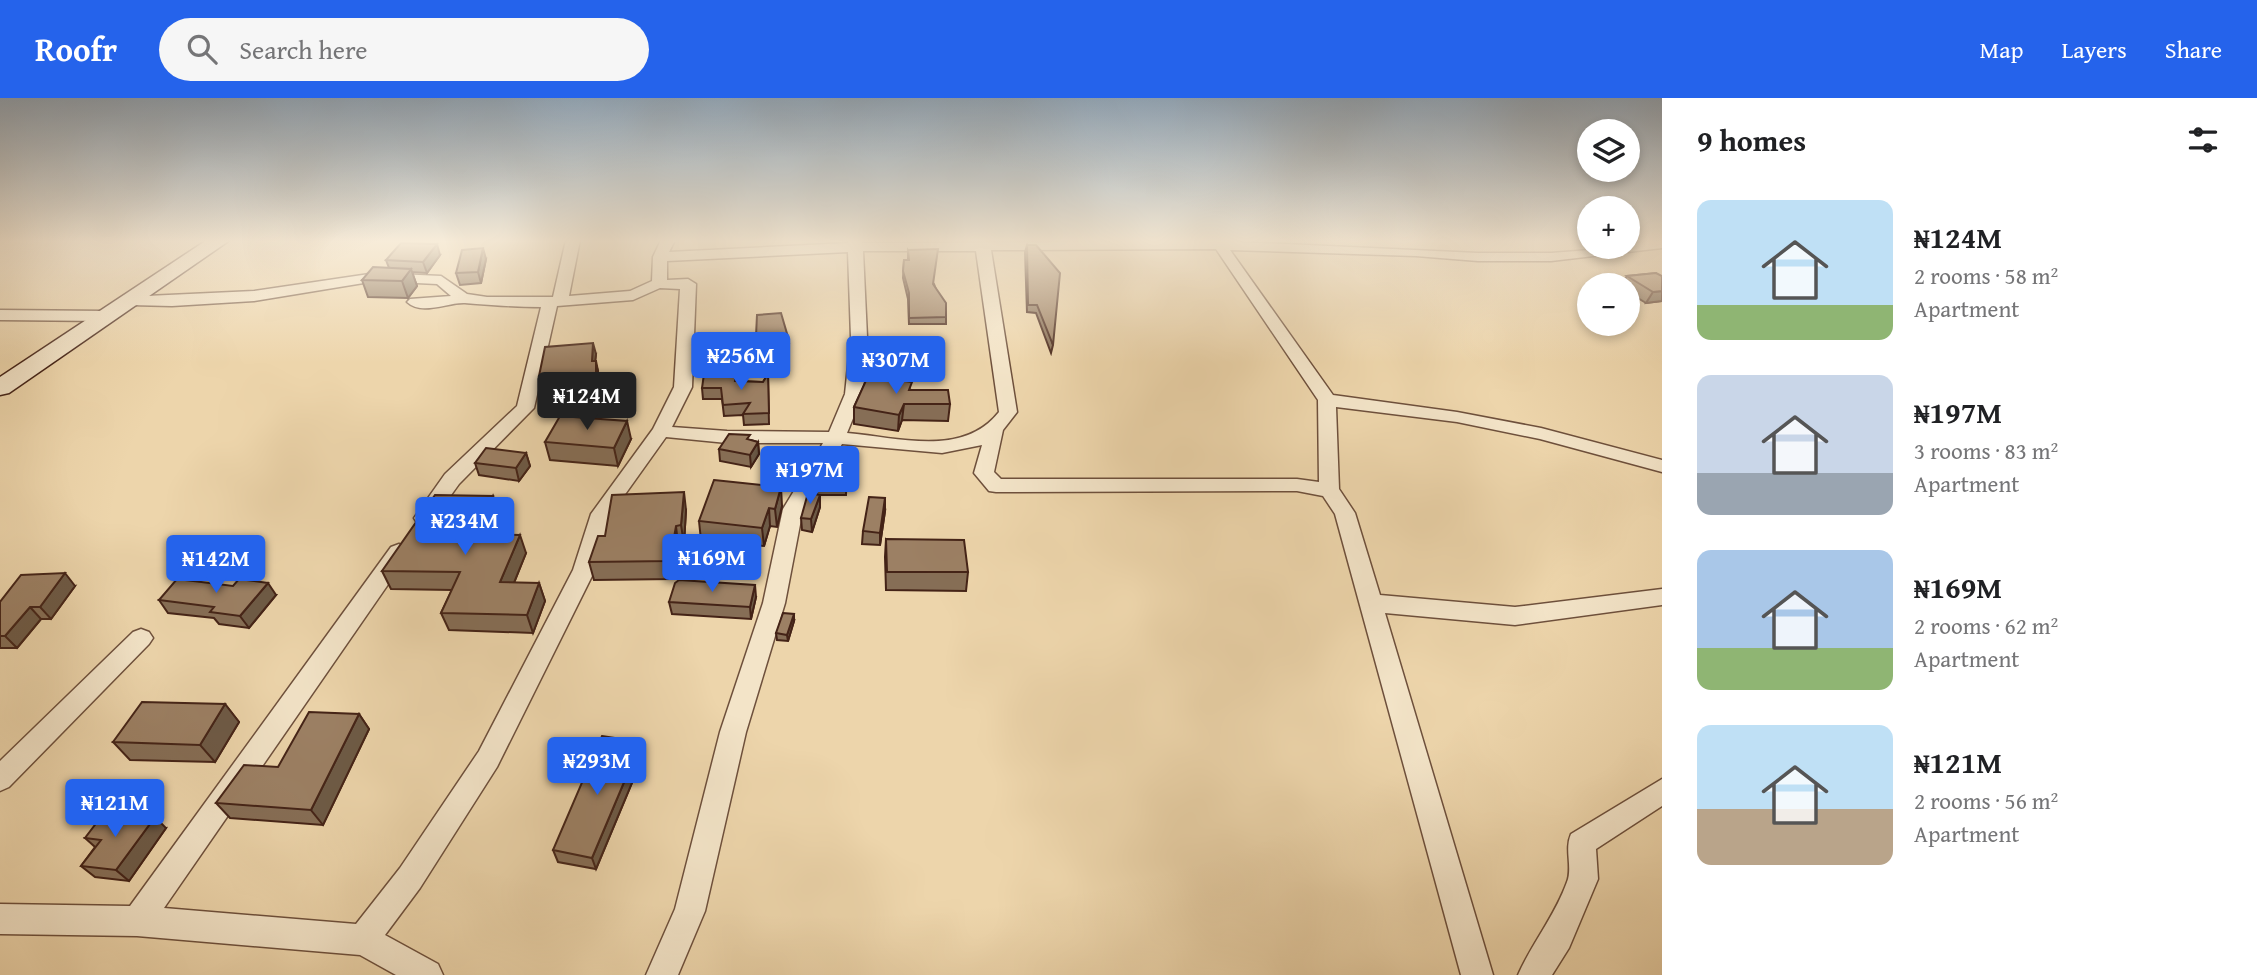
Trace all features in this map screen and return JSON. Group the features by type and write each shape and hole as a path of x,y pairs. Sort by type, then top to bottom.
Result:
{"main road":[{"path":"0,388 159,281"}],"street":[{"path":"130,300 172,301 254,296 351,281"},
{"path":"443,281 462,298"},
{"path":"137,921 452,480 525,408 561,281"},
{"path":"658,286 659,281"},
{"path":"662,975 690,911 733,732 774,603 793,509 836,438 854,394 859,337 857,281"},
{"path":"988,281 1007,412 995,432 984,473 996,486 1297,485 1329,490"},
{"path":"1245,281 1327,400 1329,490 1345,513 1477,975"},
{"path":"363,940 410,878 488,759 584,570 601,514 661,431 683,387 688,284 658,286 633,295 555,301 487,302 462,298 440,303 415,302"},
{"path":"0,315 106,316"},
{"path":"1327,400 1457,417 1529,431 1662,466"},
{"path":"661,431 691,436 836,438 944,447 971,443 995,432"},
{"path":"1371,603 1515,615 1662,597"},
{"path":"0,779 141,638"},
{"path":"1534,975 1558,937 1583,879 1581,842 1662,791"},
{"path":"0,919 137,921 363,940 427,975"}],"building":[{"path":"906,281 933,281 946,303 946,317 909,318 909,293"},
{"path":"1028,281 1059,281 1053,345 1037,305 1028,305"},
{"path":"1640,281 1662,281 1662,291 1653,292 1640,284"},
{"path":"781,313 788,337 756,336 757,315"},
{"path":"916,341 927,360 868,374 869,347"},
{"path":"593,343 592,361 596,361 596,383 579,385 579,374 539,376 545,347"},
{"path":"704,374 736,374 735,381 763,382 768,374 769,413 743,414 750,403 723,405 721,388 702,388"},
{"path":"868,376 912,382 909,390 948,390 950,404 904,404 899,415 854,407"},
{"path":"560,416 627,421 614,448 545,442"},
{"path":"729,434 750,435 747,439 758,442 750,455 719,449"},
{"path":"486,448 526,453 516,468 475,463"},
{"path":"824,467 847,468 846,483 817,482"},
{"path":"714,480 781,487 775,509 769,508 762,528 699,521"},
{"path":"684,492 681,525 676,526 670,561 589,562 598,536 605,536 612,495"},
{"path":"808,493 820,495 811,519 801,518"},
{"path":"435,495 493,496 477,534 520,535 500,582 539,583 527,615 441,613 460,572 382,571"},
{"path":"869,497 885,498 880,533 863,531"},
{"path":"886,539 964,540 968,572 887,572"},
{"path":"65,573 40,607 30,607 5,636 0,636 0,602 21,575"},
{"path":"177,579 233,586 239,579 268,583 240,616 210,612 214,607 159,600"},
{"path":"679,580 755,585 750,607 669,602 675,583"},
{"path":"783,613 794,614 787,635 776,633"},
{"path":"142,702 225,704 200,745 113,742"},
{"path":"309,712 359,714 311,810 216,803 244,765 278,767"},
{"path":"602,736 641,742 592,858 553,850"},
{"path":"104,813 155,817 116,870 81,866 101,840 85,838"}]}
